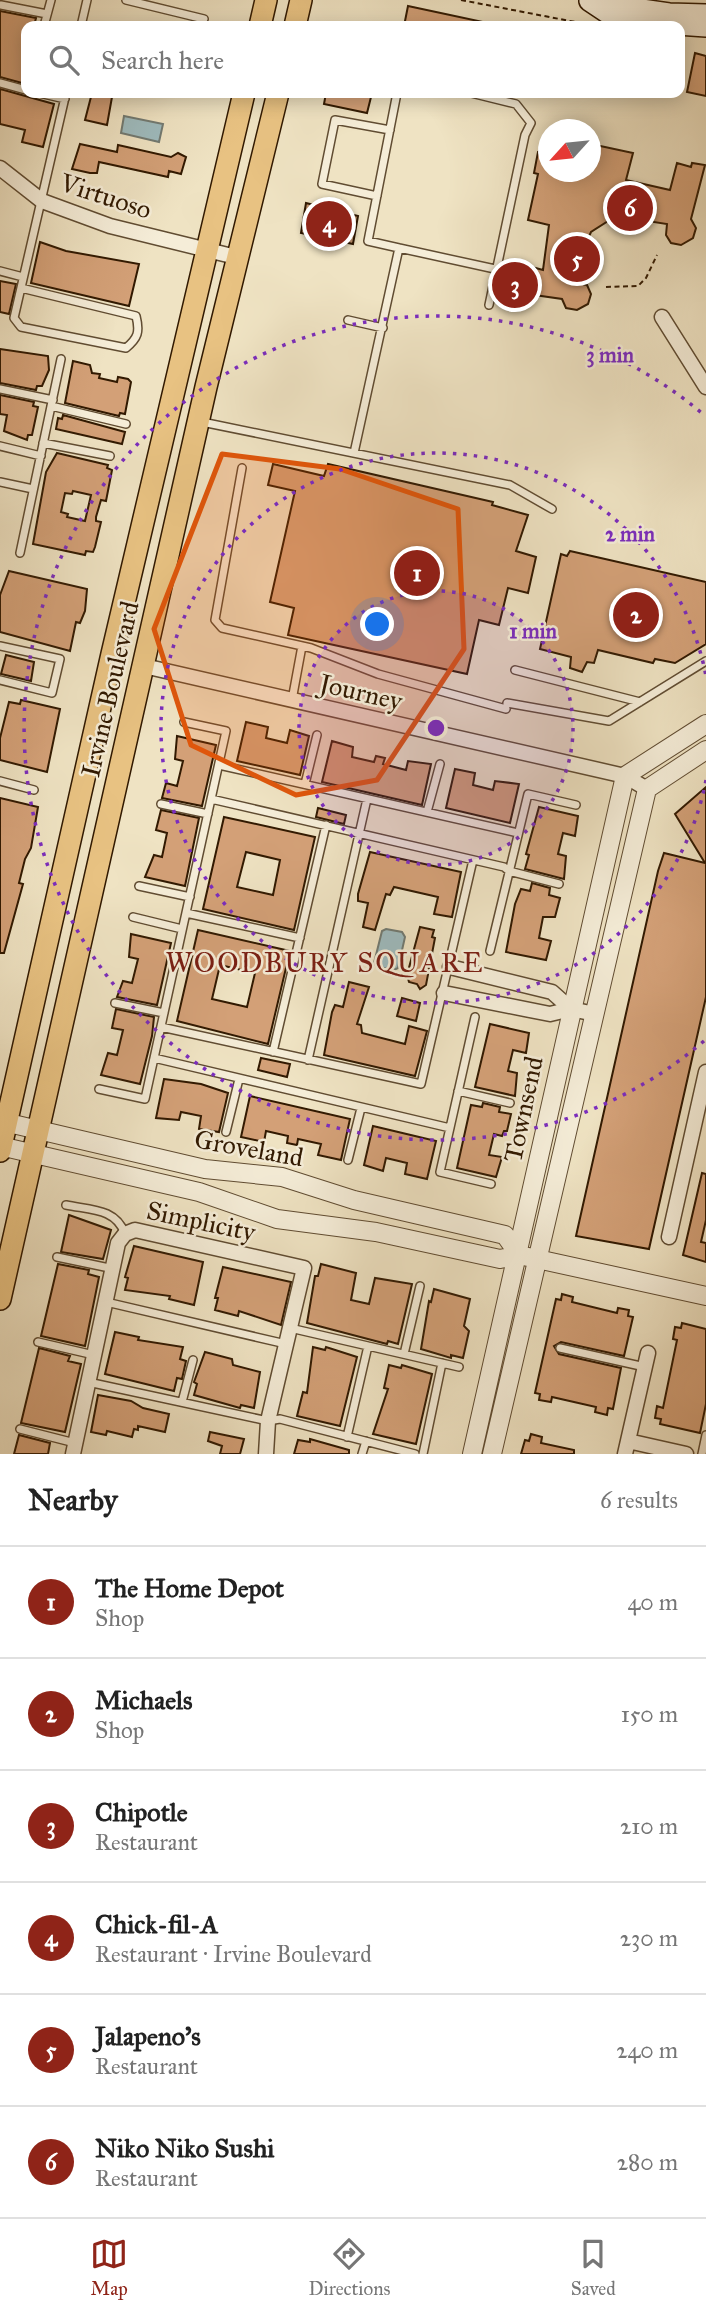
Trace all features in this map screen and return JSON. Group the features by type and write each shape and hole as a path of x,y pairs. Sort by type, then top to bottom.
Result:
{"main road":[{"path":"261,21 266,0"},
{"path":"296,21 302,0"},
{"path":"587,1 668,13 706,14"},
{"path":"587,1 619,21"},
{"path":"685,26 706,27"},
{"name":"Irvine Boulevard","path":"0,1148 3,1122 243,98"},
{"name":"Irvine Boulevard","path":"0,1299 198,421 277,98"}],"street":[{"name":"Virtuoso","path":"0,169 42,201 110,226 236,257"},
{"path":"662,317 706,387"},
{"name":"Journey","path":"144,666 625,776 647,789"},
{"path":"625,776 706,724"},
{"path":"647,789 706,750"},
{"name":"Townsend","path":"472,1454 625,776"},
{"name":"Townsend","path":"492,1454 647,789"},
{"path":"450,967 552,992 571,1009"},
{"path":"444,993 550,1014 571,1009 595,1014"},
{"path":"669,1237 700,1127 706,1072"},
{"name":"Groveland","path":"3,1122 205,1168 282,1177 354,1200 505,1235 519,1255"},
{"name":"Groveland","path":"0,1148 199,1192 277,1219 376,1232 500,1259 519,1255 706,1296"},
{"name":"Simplicity","path":"74,1448 118,1242 125,1234 135,1230 304,1268 268,1421 265,1454"},
{"path":"648,1353 626,1448 686,1454"}],"lane":[{"path":"45,21 51,0"},
{"path":"82,21 87,0"},
{"path":"126,0 204,19"},
{"path":"1,5 47,14"},
{"path":"0,83 21,89"},
{"path":"21,288 136,316 139,329 136,340 126,348 21,327 14,318 65,98"},
{"path":"396,98 368,241 495,270"},
{"path":"489,305 524,135 531,123 516,104 491,98"},
{"path":"377,196 323,184 335,120 390,130"},
{"path":"354,453 399,248"},
{"path":"0,271 23,277"},
{"path":"348,320 383,328"},
{"path":"20,553 61,359"},
{"path":"0,389 126,424"},
{"path":"198,421 510,485 552,509"},
{"path":"43,443 110,456"},
{"path":"0,446 41,456"},
{"path":"242,468 215,620 222,628 302,646 379,674 507,706 609,721 706,662"},
{"path":"0,482 33,489"},
{"path":"0,646 60,659 52,693 0,680"},
{"path":"292,701 302,646"},
{"path":"515,670 640,702"},
{"path":"99,1089 145,1098 226,731 184,722"},
{"path":"305,784 317,735"},
{"path":"427,812 440,764"},
{"path":"219,765 518,833"},
{"path":"0,781 34,790"},
{"path":"490,951 528,794 576,805"},
{"path":"211,799 503,867 559,884"},
{"path":"308,1060 367,799"},
{"path":"161,804 208,814"},
{"path":"273,1052 326,825"},
{"path":"161,1027 421,1084 473,860"},
{"path":"139,886 190,897"},
{"path":"186,913 300,938"},
{"path":"133,917 183,929"},
{"path":"115,1003 164,1013"},
{"path":"475,1017 440,1172 491,1184"},
{"path":"154,1058 450,1128"},
{"path":"226,1132 239,1079"},
{"path":"458,1091 510,1103"},
{"path":"348,1160 361,1108"},
{"path":"66,1205 111,1214 120,1220 125,1234"},
{"path":"57,1257 114,1269"},
{"path":"404,1354 420,1286"},
{"path":"106,1302 286,1344"},
{"path":"290,1328 459,1367"},
{"path":"37,1342 94,1355"},
{"path":"347,1437 368,1346"},
{"path":"560,1348 645,1367"},
{"path":"182,1402 193,1360"},
{"path":"423,1454 442,1363"},
{"path":"88,1382 268,1421 280,1419 415,1454"},
{"path":"20,1429 74,1448"},
{"path":"702,1454 706,1435"},
{"path":"362,1454 366,1441"}],"path":[{"path":"461,0 570,21"},
{"path":"606,287 628,289 638,286 646,278 657,255"}],"highlighted area":[{"path":"222,454 340,469 458,509 464,649 377,780 296,795 191,745 154,629"}],"water":[{"path":"124,116 163,124 159,142 121,133"},
{"path":"386,929 402,932 405,937 398,968 394,970 377,967 374,963 382,931"}],"building":[{"path":"408,6 478,21 405,21"},
{"path":"0,11 36,18 35,21 21,21 21,83 0,77"},
{"path":"695,53 706,56 706,96 687,92"},
{"path":"0,89 21,95 21,98 54,104 43,147 22,142 25,130 0,124"},
{"path":"91,98 112,98 107,125 85,120"},
{"path":"325,98 371,98 367,113 324,104"},
{"path":"80,144 117,152 118,145 171,157 178,153 186,157 181,174 169,171 168,177 99,162 97,173 90,173 72,169"},
{"path":"601,146 633,153 626,180 670,190 677,163 691,167 692,163 705,165 691,219 696,228 693,238 681,245 671,243 666,235 667,224 616,216 591,232 577,283 587,285 591,294 588,304 577,310 566,308 562,299 507,291 509,277 513,278 517,263 543,270 549,225 528,220 538,174 538,182 601,182"},
{"path":"538,152 538,174 534,173"},
{"path":"306,203 358,216 353,244 301,233"},
{"path":"40,242 66,251 139,264 129,306 31,283"},
{"path":"0,281 16,284 9,314 0,312"},
{"path":"0,349 48,356 49,370 42,386 37,386 36,390 0,383"},
{"path":"73,361 90,365 92,373 100,374 99,378 117,382 118,377 131,382 125,414 120,413 119,416 65,403"},
{"path":"0,395 34,402 33,406 38,407 32,435 28,435 27,440 4,431 7,415 0,414"},
{"path":"63,415 125,432 122,444 56,429 58,418 62,419"},
{"path":"57,453 108,465 107,468 112,470 106,501 101,500 96,517 96,521 101,522 93,552 86,551 85,555 33,544 46,472","holes":["73,491 91,495 85,521 67,517 68,514 61,512 65,493 72,494"]},
{"path":"273,464 324,476 328,464 493,502 492,505 528,515 516,551 536,557 528,593 508,588 499,625 479,620 467,674 288,635 294,608 270,602 295,491 268,485"},
{"path":"570,551 706,582 706,644 675,663 655,659 653,663 598,650 594,663 587,662 582,672 570,668 571,657 540,649 561,554 567,556"},
{"path":"9,571 87,589 85,611 80,623 76,622 70,651 0,632 0,595"},
{"path":"6,655 34,662 31,681 1,674"},
{"path":"21,700 60,709 47,772 0,760 0,738 9,702 20,704"},
{"path":"246,722 268,727 266,738 287,743 290,730 309,736 300,775 237,761"},
{"path":"177,736 216,745 202,806 162,798 166,783 177,786 183,761 175,759"},
{"path":"332,741 353,747 352,757 374,762 376,756 385,758 383,764 406,770 408,761 431,764 422,805 322,782"},
{"path":"455,769 475,773 473,785 493,790 495,781 519,784 510,823 446,808"},
{"path":"706,787 706,997 649,1249 576,1236 658,871 664,853 705,863 675,814"},
{"path":"0,798 38,807 31,848 25,859 19,883 23,884 4,953 0,953"},
{"path":"539,807 578,816 575,836 563,833 558,854 566,856 564,879 525,869 529,855 526,854"},
{"path":"318,808 346,815 344,824 316,817"},
{"path":"161,810 199,818 185,886 145,877 154,855 162,857 167,833 156,830"},
{"path":"224,817 315,837 294,930 203,909","holes":["246,852 280,860 273,895 237,887"]},
{"path":"370,852 461,872 452,917 434,914 438,897 394,887 390,895 386,894 375,930 363,927 368,903 358,901 358,894"},
{"path":"532,883 550,888 549,895 560,898 555,917 543,917 539,938 551,941 546,960 506,952 515,904 521,889 530,891"},
{"path":"420,927 434,930 432,937 435,938 426,985 420,989 417,984 409,982 407,975"},
{"path":"198,930 290,951 268,1044 177,1021","holes":["220,965 255,973 247,1007 212,999"]},
{"path":"131,934 171,943 157,1005 117,997 123,981 132,983 138,959 129,957"},
{"path":"349,982 369,987 357,1024 361,1025 362,1033 405,1044 409,1026 427,1031 415,1076 324,1055 332,1012 335,1005 343,1007"},
{"path":"402,998 420,1003 416,1021 397,1016"},
{"path":"116,1009 154,1017 140,1084 101,1075 108,1053 117,1055 123,1030 112,1028"},
{"path":"490,1024 529,1033 526,1053 513,1050 508,1071 517,1073 515,1096 475,1087"},
{"path":"261,1058 290,1064 287,1077 258,1070"},
{"path":"164,1079 201,1084 228,1093 219,1132 199,1129 201,1116 181,1112 179,1120 156,1118"},
{"path":"250,1096 350,1119 341,1160 318,1155 321,1144 298,1139 297,1145 287,1143 288,1136 266,1131 264,1142 241,1137"},
{"path":"483,1103 500,1107 499,1112 511,1114 507,1131 504,1131 502,1136 494,1134 489,1155 502,1157 496,1177 457,1168 471,1105 482,1107"},
{"path":"373,1126 436,1141 427,1179 405,1174 407,1163 386,1158 383,1171 364,1165"},
{"path":"702,1173 706,1174 706,1220 701,1242 706,1243 706,1262 683,1255"},
{"path":"69,1215 111,1230 103,1259 61,1252"},
{"path":"134,1246 203,1262 194,1305 169,1299 170,1296 125,1290 128,1278 125,1277"},
{"path":"58,1264 89,1270 88,1274 99,1277 85,1346 41,1336"},
{"path":"321,1264 356,1273 351,1300 369,1304 375,1278 412,1284 398,1344 388,1341 387,1344 307,1323 315,1276 318,1276"},
{"path":"223,1267 291,1282 281,1325 239,1311 238,1316 215,1310 218,1298 215,1298"},
{"path":"434,1289 470,1299 464,1326 469,1331 463,1358 451,1355 451,1358 421,1349 429,1301 431,1302"},
{"path":"562,1294 573,1297 572,1302 617,1313 618,1308 629,1310 628,1316 633,1317 624,1356 561,1342 554,1346 559,1354 621,1368 613,1409 608,1408 607,1415 595,1412 596,1407 552,1397 551,1402 539,1400 540,1394 535,1393 556,1299 561,1300"},
{"path":"682,1323 706,1329 706,1404 700,1433 660,1424 661,1419 655,1418 657,1406 663,1408 677,1340 673,1339 675,1327 681,1328"},
{"path":"115,1332 139,1337 138,1340 183,1347 180,1359 186,1361 182,1379 177,1378 174,1391 105,1374"},
{"path":"313,1347 325,1350 326,1347 357,1357 340,1426 297,1416 303,1392 307,1393"},
{"path":"39,1348 70,1356 68,1361 81,1364 65,1432 21,1423"},
{"path":"205,1352 232,1359 233,1365 260,1372 254,1408 241,1405 240,1408 194,1395 197,1384 194,1382"},
{"path":"389,1365 401,1368 402,1365 432,1374 416,1444 373,1434 388,1389 384,1388"},
{"path":"98,1395 131,1401 143,1408 169,1414 165,1432 138,1426 132,1437 107,1431 106,1435 91,1432"},
{"path":"210,1432 244,1439 240,1454 220,1454 222,1446 208,1441"},
{"path":"531,1434 542,1437 541,1443 574,1450 574,1454 521,1454 525,1440 529,1441"},
{"path":"19,1435 50,1443 48,1454 14,1454"},
{"path":"310,1439 349,1450 349,1454 294,1454 298,1440 310,1442"}],"place":[{"name":"Niko Niko Sushi","path":"630,208"},
{"name":"Chick-fil-A","path":"329,224"},
{"name":"Jalapeno's","path":"577,259"},
{"name":"Chipotle","path":"515,285"},
{"name":"The Home Depot","path":"417,573"},
{"name":"Michaels","path":"636,615"}],"district":[{"name":"WOODBURY SQUARE","path":"325,962"}]}
